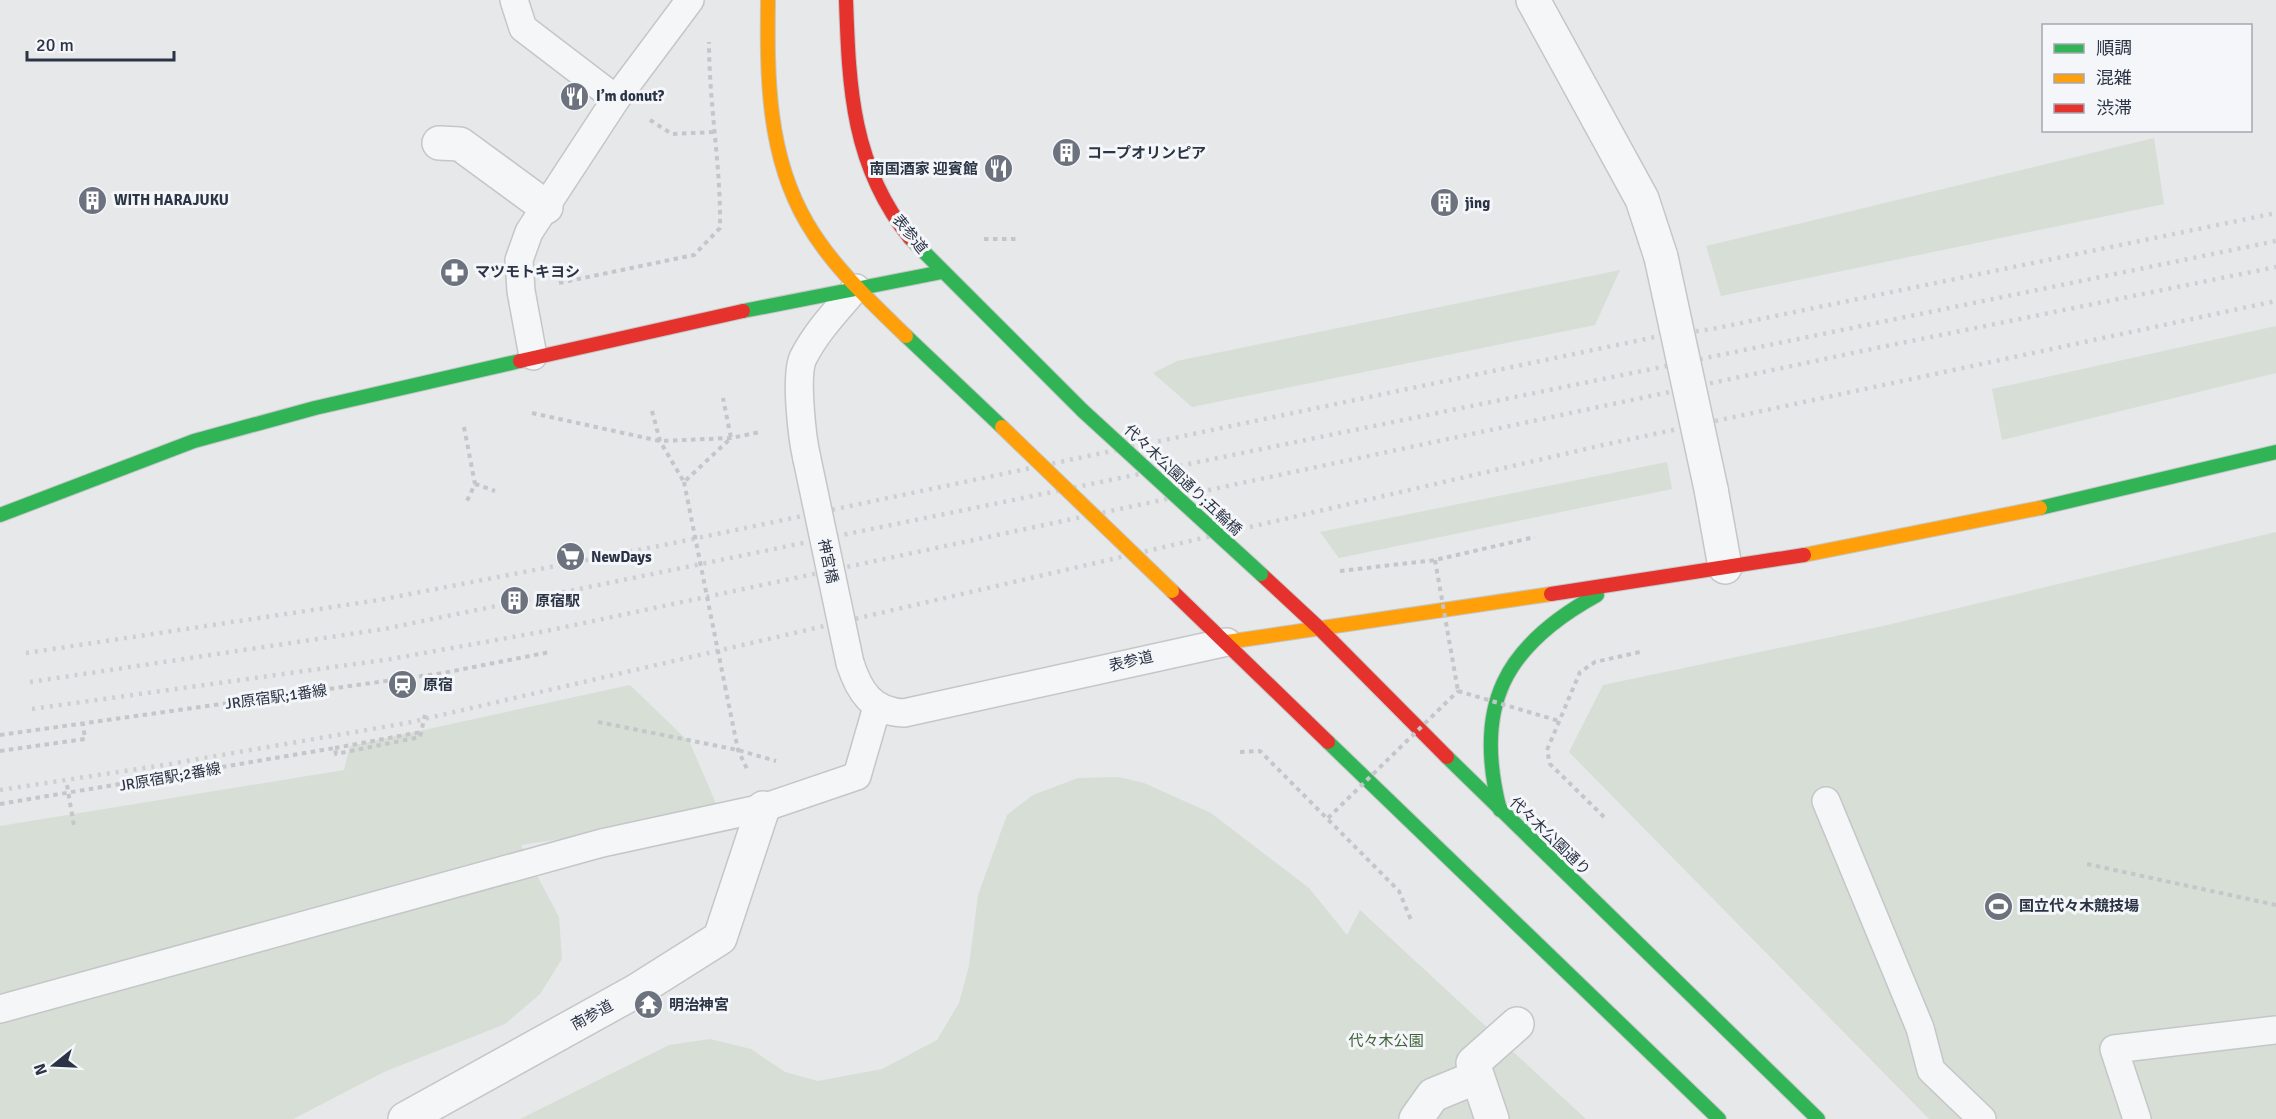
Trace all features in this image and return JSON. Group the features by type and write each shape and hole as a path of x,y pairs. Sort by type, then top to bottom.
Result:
{"main road":[{"path":"768,0 770,105 786,178 822,247 856,288 1227,642 1719,1119"},
{"name":"表参道","path":"846,0 852,98 866,160 881,196 910,237 942,272 1083,411"},
{"path":"0,515 194,441 315,408 533,356 942,272"},
{"name":"代々木公園通り;五輪橋","path":"1083,411 1261,574"},
{"path":"1227,642 1626,584 1878,542 2017,513 2276,453"},
{"name":"代々木公園通り","path":"1261,574 1318,627 1501,812 1818,1119"},
{"path":"1501,812 1491,783 1487,748 1491,712 1508,671 1533,637 1563,612 1626,584"}],"street":[{"path":"1533,0 1642,199 1661,256 1711,489 1725,567"},
{"path":"439,144 460,144 546,207"},
{"name":"南参道","path":"405,1119 636,990 720,938 763,808"},
{"path":"1492,1119 1473,1063 1517,1024"},
{"path":"1416,1119 1433,1095 1477,1077"}],"lane":[{"path":"514,0 523,28 616,99"},
{"path":"533,356 521,291 519,260 529,232 616,99 690,0"},
{"name":"神宮橋","path":"856,288 827,321 802,360 800,424 850,663 860,690 877,707"},
{"name":"表参道","path":"877,707 894,713 914,711 1146,657 1227,642"},
{"path":"0,1009 602,843 763,808 857,776 877,707"},
{"path":"1826,801 1920,1028 1931,1070 1982,1119"},
{"path":"2137,1119 2114,1049 2276,1030"}],"path":[{"path":"521,291 694,255 720,228 720,193 709,75 709,32"},
{"path":"644,116 672,134 714,132"},
{"path":"984,239 1018,239"},
{"path":"723,398 731,438"},
{"path":"652,411 660,441 684,482 738,750 763,808"},
{"path":"532,413 660,441 731,438 760,432"},
{"path":"464,427 475,484 466,503"},
{"path":"684,482 731,438"},
{"path":"475,484 495,491"},
{"path":"1340,571 1435,560 1535,537"},
{"path":"1435,560 1458,691"},
{"name":"JR原宿駅;1番線","path":"0,735 443,673 550,652"},
{"path":"1604,817 1550,764 1547,750 1580,672 1595,662 1640,652"},
{"path":"1458,691 1559,721"},
{"path":"1328,818 1458,691"},
{"name":"JR原宿駅;2番線","path":"0,804 335,751 421,735 425,715"},
{"path":"598,722 738,750 786,764"},
{"path":"0,751 85,739 83,724"},
{"path":"1240,752 1260,751 1399,891 1411,920"},
{"path":"68,785 74,826 71,794"},
{"path":"2087,864 2276,905"}],"green space":[{"path":"2154,138 2164,204 1721,296 1706,246"},
{"path":"1620,270 1595,325 1192,407 1153,373 1177,361"},
{"path":"2276,326 2276,373 2002,440 1992,389"},
{"path":"1667,462 1672,489 1339,558 1320,532"},
{"name":"国立代々木競技場","path":"2276,532 2276,1119 1929,1119 1569,752 1603,685 1883,626"},
{"path":"630,685 690,743 721,815 521,845 559,917 562,959 540,994 505,1024 384,1072 293,1119 0,1119 0,826 344,770 350,746"},
{"name":"代々木公園","path":"1118,777 1144,783 1211,813 1309,888 1347,935 1360,910 1586,1119 520,1119 669,1045 710,1039 751,1049 785,1072 818,1081 882,1069 937,1040 959,1003 969,966 978,895 1007,815 1033,795 1078,778"}],"railway":[{"path":"26,653 379,600 669,544 1655,337 1712,329 2276,213"},
{"path":"30,682 384,629 2276,241"},
{"path":"32,709 391,659 546,631 1862,351 2276,267"},
{"path":"0,790 164,765 407,723 1603,445 2276,301"}],"traffic: fast":[{"path":"910,238 1083,411"},
{"path":"743,311 942,272"},
{"path":"906,336 1002,427"},
{"path":"0,515 194,441 315,408 520,361"},
{"path":"1083,411 1261,574"},
{"path":"2040,508 2276,452"},
{"path":"1500,810 1493,773 1491,740 1494,710 1504,683 1518,658 1539,635 1597,595"},
{"path":"1328,742 1719,1119"},
{"path":"1447,757 1818,1119"}],"traffic: slow":[{"path":"768,0 769,86 772,114 784,170 794,197 807,223 828,254 852,282 906,336"},
{"path":"1002,427 1172,591"},
{"path":"1804,555 2040,508"},
{"path":"1227,642 1551,594"}],"traffic: jam":[{"path":"846,0 849,64 857,125 876,183 891,211 910,238"},
{"path":"520,361 743,311"},
{"path":"1551,594 1804,555"},
{"path":"1261,574 1318,627 1447,757"},
{"path":"1172,591 1328,742"}],"place":[{"name":"I’m donut?","path":"575,96"},
{"name":"コープオリンピア","path":"1066,153"},
{"name":"南国酒家 迎賓館","path":"999,169"},
{"name":"WITH HARAJUKU","path":"93,200"},
{"name":"jing","path":"1444,203"},
{"name":"マツモトキヨシ","path":"454,272"},
{"name":"NewDays","path":"570,557"},
{"name":"原宿駅","path":"514,601"},
{"name":"原宿","path":"402,685"},
{"name":"国立代々木競技場","path":"1998,906"},
{"name":"明治神宮","path":"648,1005"}]}
